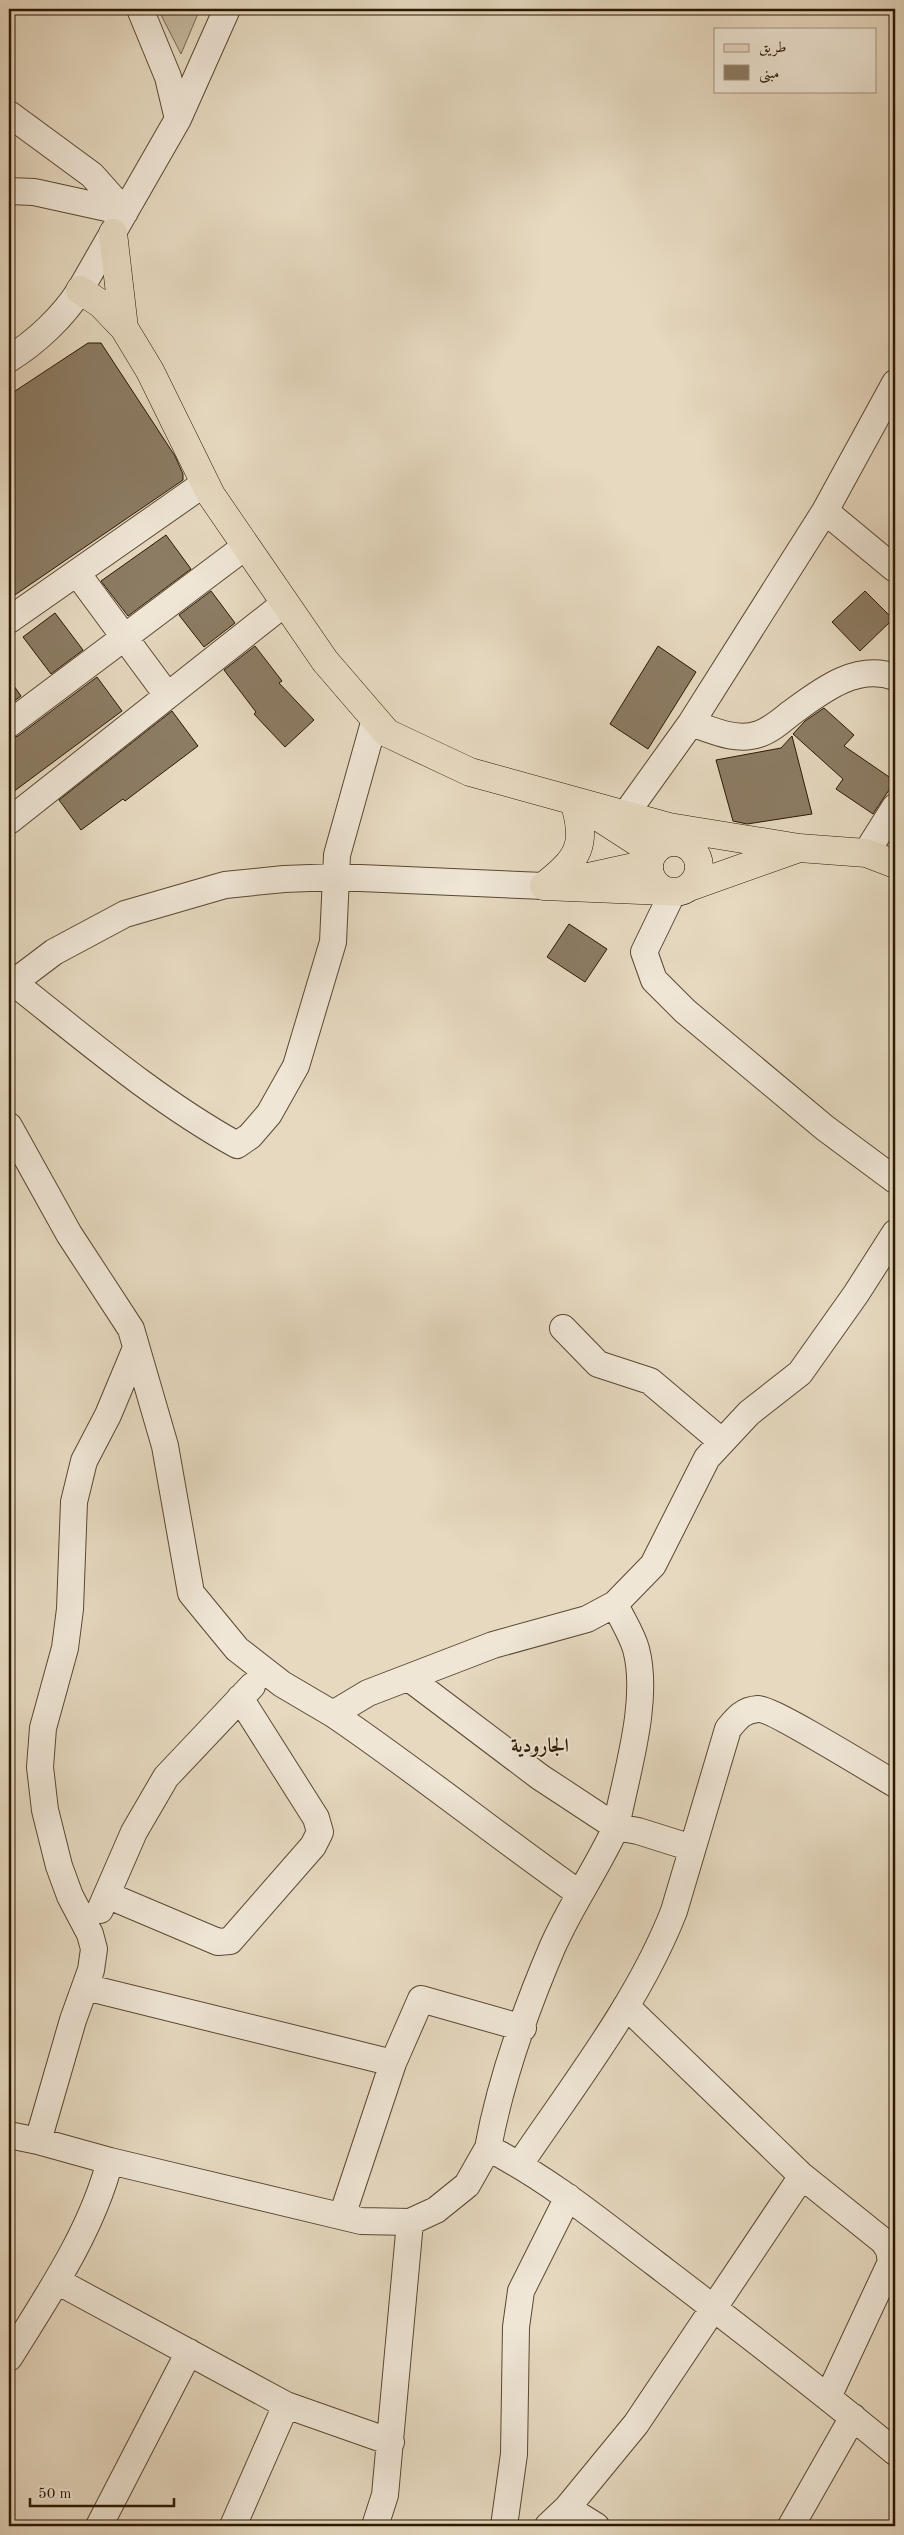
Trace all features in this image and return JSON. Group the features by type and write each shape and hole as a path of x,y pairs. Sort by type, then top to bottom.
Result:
{"main road":[{"path":"119,222 124,328"},
{"path":"80,290 101,304 124,328 150,371 205,483 325,661 387,733 470,772 669,827 799,848 866,853 895,864"},
{"path":"574,801 651,858"},
{"path":"544,886 566,868 579,850 580,830 574,801"},
{"path":"694,851 723,836"},
{"path":"544,886 651,858 662,844 671,841 687,845 694,851 699,866 698,874 676,890"},
{"path":"544,886 676,890 799,848"},
{"path":"651,858 652,880 676,890"}],"street":[{"path":"140,9 168,77 178,119"},
{"path":"9,359 21,352 69,308 178,119 227,9"},
{"path":"9,114 92,175 119,222"},
{"path":"9,190 34,192 119,222"},
{"path":"625,815 691,723 825,511 895,384"},
{"path":"9,620 205,483"},
{"path":"825,511 895,569"},
{"path":"9,724 122,637 246,546"},
{"path":"77,573 122,637 167,695"},
{"path":"9,822 285,603"},
{"path":"691,723 733,736 757,735 772,728 828,686 855,674 884,673 895,677"},
{"path":"375,719 337,856 337,877 333,942 296,1066 269,1114 250,1136 237,1145 209,1129 135,1078 11,984 54,952 125,914 225,885 284,879 337,877 544,886"},
{"path":"866,853 895,807"},
{"path":"676,890 644,952 654,980 685,1011 825,1128 895,1180"},
{"path":"9,1126 69,1234 131,1329 165,1446 192,1593 237,1649 265,1672 333,1714 388,1752 495,1834 580,1894"},
{"path":"333,1714 368,1693 493,1645 587,1619 614,1604 653,1566 707,1458 749,1413 800,1373 856,1294 895,1233"},
{"path":"562,1328 598,1364 650,1381 721,1441"},
{"path":"38,2141 85,1987 94,1949 90,1934 70,1896 59,1866 46,1810 40,1767 43,1728 65,1648 70,1608 74,1502 84,1461 108,1415 136,1348"},
{"path":"9,2135 361,2221 410,2222 436,2210 467,2185 488,2148 503,2084 552,1948 580,1894 603,1856 616,1827 641,1698 640,1672 636,1647 614,1604"},
{"path":"90,1934 134,1832 166,1777 265,1672"},
{"path":"408,1678 540,1777 616,1827 638,1831 692,1848"},
{"path":"107,1895 218,1942 230,1941 313,1846 320,1832 316,1818 240,1698"},
{"path":"520,2164 626,2006 663,1940 674,1911 728,1729 741,1713 760,1708 895,1784"},
{"path":"85,1987 393,2063"},
{"path":"342,2216 393,2063 421,1999 523,2028"},
{"path":"626,2006 802,2176 889,2238 891,2262 828,2398"},
{"path":"488,2148 520,2164 568,2198 714,2309 895,2452"},
{"path":"9,2358 81,2239 110,2161"},
{"path":"548,2526 567,2508 636,2424 802,2176"},
{"path":"504,2526 514,2454 516,2327 521,2291 568,2198"},
{"path":"375,2526 385,2495 410,2222"},
{"path":"57,2281 286,2405 391,2442"},
{"path":"99,2526 189,2352"},
{"path":"233,2526 286,2405"},
{"path":"791,2526 853,2417"},
{"path":"567,2508 596,2526"}],"shaded area":[{"path":"158,9 200,9 181,54"}],"building":[{"path":"88,343 101,343 175,456 183,474 183,480 9,599 9,395"},
{"path":"166,535 191,569 128,616 101,581"},
{"path":"211,591 235,623 204,647 179,615"},
{"path":"865,591 893,619 860,651 832,622"},
{"path":"55,613 83,650 51,674 23,637"},
{"path":"255,646 282,681 279,683 314,720 285,747 254,714 256,712 224,670"},
{"path":"658,646 696,672 648,749 610,724"},
{"path":"97,677 122,711 9,795 9,739 18,736"},
{"path":"9,679 21,696 9,705"},
{"path":"824,708 854,735 844,746 895,781 873,814 836,789 843,779 793,734 805,721"},
{"path":"172,711 198,746 125,801 123,799 81,830 59,800"},
{"path":"792,736 812,814 747,824 733,821 716,760 781,748"},
{"path":"569,924 607,949 585,982 547,957"}],"district":[{"name":"الجارودية","path":"540,1747"}]}
